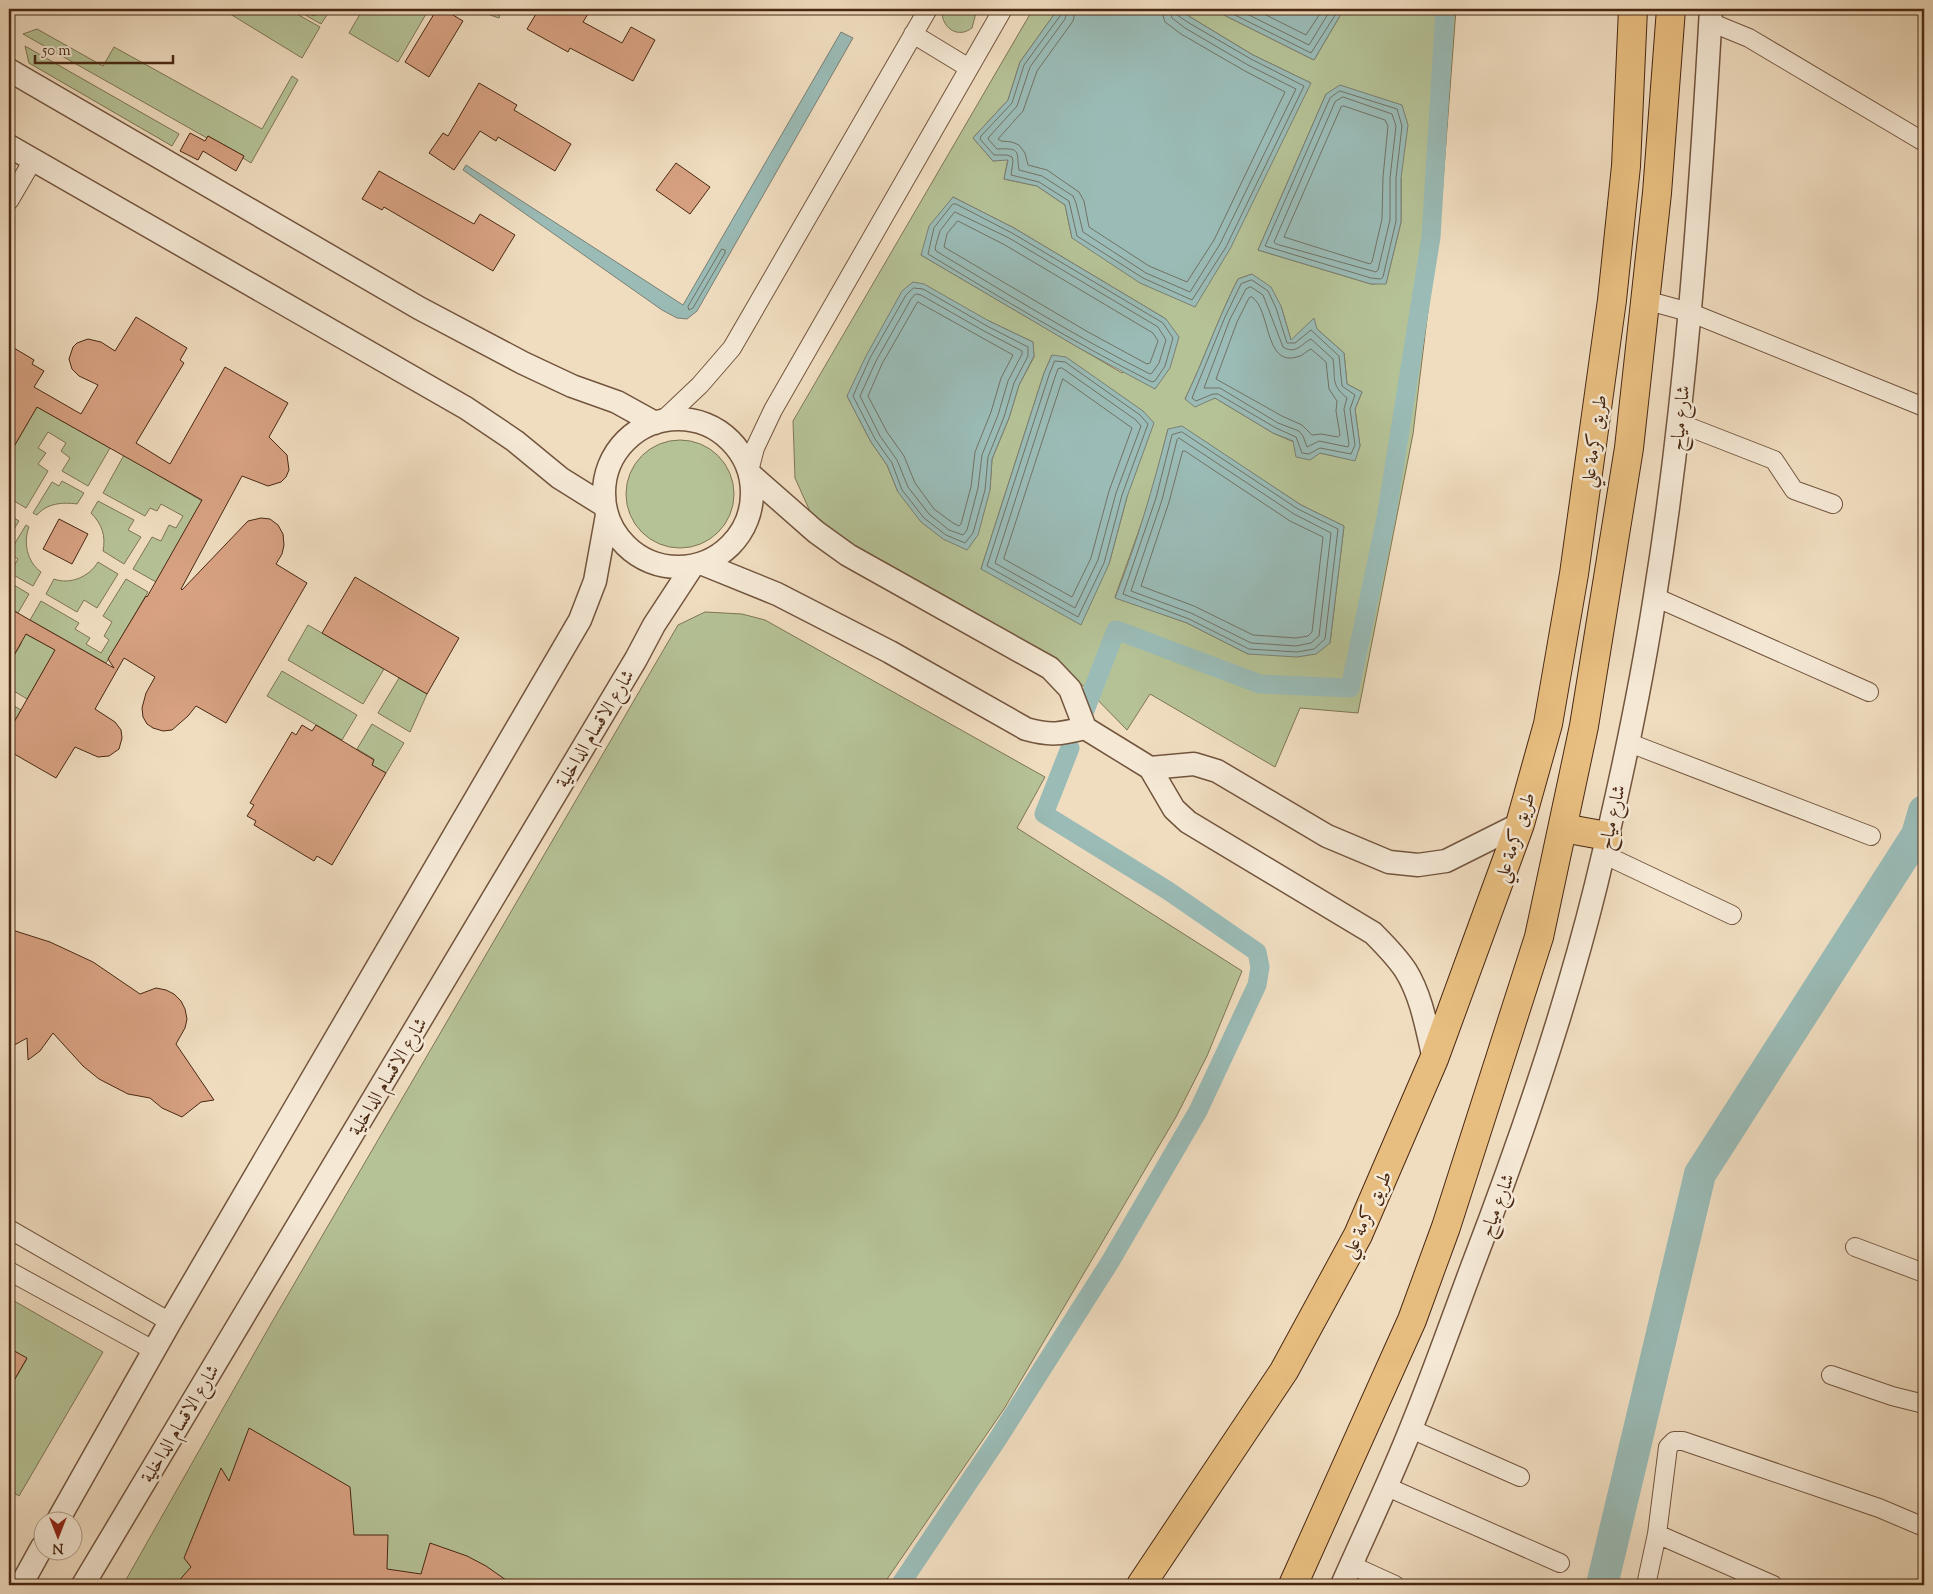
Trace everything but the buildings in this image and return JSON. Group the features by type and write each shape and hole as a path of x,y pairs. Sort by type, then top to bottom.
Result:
{"highway":[{"name":"طريق كرمة علي","path":"1141,1585 1288,1362 1358,1235 1434,1059 1520,824 1548,724 1574,574 1607,339 1626,166 1633,9"},
{"name":"طريق كرمة علي","path":"1293,1585 1412,1320 1446,1227 1538,937 1584,726 1628,458 1657,193 1671,9"},
{"path":"1563,828 1605,845"}],"street":[{"path":"659,422 700,385 732,348 928,9"},
{"path":"9,146 466,408 515,441 560,478 606,510 616,534 630,550 649,562 670,567 698,565 723,553 739,537 749,518 753,496 750,472 755,448 773,410 1003,9"},
{"path":"1710,15 1924,142"},
{"name":"شارع مياح","path":"1342,1585 1411,1429 1511,1164 1536,1092 1578,954 1605,845 1655,597 1679,423 1704,134 1710,15"},
{"path":"913,34 969,68"},
{"path":"9,70 419,308 523,363 572,386 617,402 659,422"},
{"path":"9,201 33,160"},
{"path":"1646,300 1688,312 1924,407"},
{"path":"63,1512 170,1322 580,620 595,581 606,510 604,485 610,464 620,446 636,432 659,422 682,419 702,423 721,432 736,446 750,472 816,532 848,555 1050,668 1070,689 1085,728 1150,768 1174,809 1188,822 1373,933 1392,951 1407,972 1418,995 1434,1059"},
{"path":"1679,423 1774,460 1794,490 1834,504"},
{"path":"698,565 777,594 890,652 1026,729 1046,734 1062,734 1085,728"},
{"name":"شارع الاقسام الداخلية","path":"83,1585 654,625 698,565"},
{"path":"1655,597 1869,692"},
{"path":"1627,742 1871,836"},
{"path":"1150,768 1194,764 1217,770 1327,836 1389,862 1418,865 1446,860 1520,824"},
{"path":"1605,845 1732,915"},
{"path":"9,1229 170,1322"},
{"path":"1855,1247 1924,1273"},
{"path":"9,1271 155,1350"},
{"path":"1831,1375 1892,1396 1924,1404"},
{"path":"1411,1429 1520,1476"},
{"path":"1646,1585 1657,1534 1668,1447 1674,1441 1683,1441 1879,1508 1924,1527"},
{"path":"1385,1486 1560,1562"},
{"path":"1657,1534 1773,1585"},
{"path":"21,1585 34,1562"},
{"path":"1351,1565 1395,1585"}],"green space":[{"path":"222,9 288,9 320,27 302,58"},
{"path":"295,9 302,9 314,16 317,13 320,14 323,9 331,9 321,24"},
{"path":"363,9 429,9 398,62 349,33"},
{"path":"482,9 501,9 499,18 490,15"},
{"path":"949,9 977,9 972,28 967,31 957,32 949,28 943,20 942,14"},
{"path":"1033,9 1058,9 1020,62 1008,100 973,138 993,161 1008,159 1004,179 1037,186 1065,205 1072,238 1311,83 1253,55 1177,9 1212,9 1314,60 1344,9 1456,9 1442,195 1413,434 1358,713 1300,708 1275,767 1150,694 1127,730 1085,687 994,625 859,549 813,518 795,478 793,421","holes":["1326,94 1401,178 1401,222 1386,283 1371,284 1258,250","953,197 1014,228 1166,319 1122,373 921,255","1252,274 1281,306 1291,340 1317,329 1344,353 1347,384 1362,392 1355,409 1360,446 1354,460 1319,453 1273,433 1215,398 1185,399 1238,279","989,321 1033,342 1034,357 1019,385 1009,418 992,459 990,490 898,492 887,465 871,442 847,396","1052,355 1127,497 1109,564 981,569 1044,373","1168,429 1249,471 1301,505 1344,526 1330,643 1248,654 1187,623 1115,597 1151,497"]},
{"path":"37,29 103,66 114,47 262,129 292,76 298,80 251,163 243,158 244,156 208,136 207,138 23,34"},
{"path":"25,46 179,134 172,146 29,63"},
{"path":"37,407 110,448 88,486 62,471 70,458 61,451 66,443 48,432 38,448 46,453 38,464 48,471 26,508 9,498 9,455"},
{"path":"680,440 701,444 718,456 730,473 734,494 730,515 718,532 701,544 680,548 659,544 642,532 630,515 626,494 630,473 642,456 659,444"},
{"path":"124,455 202,501 156,582 133,569 152,537 161,541 169,525 176,528 183,516 161,504 157,511 150,508 145,516 103,493"},
{"path":"62,481 84,493 77,504 56,504 46,508 37,515 33,513 52,482 59,486"},
{"path":"98,501 134,520 128,530 141,537 124,564 103,551 104,540 102,530 98,521 91,513"},
{"path":"9,515 19,521 9,537"},
{"path":"26,525 29,527 26,545 29,557 41,572 33,586 10,573 18,559 9,553"},
{"path":"98,562 118,574 97,608 84,600 77,612 46,594 54,579 66,581 79,578 90,572"},
{"path":"126,579 148,592 106,663 30,620 41,601 79,623 75,629 90,638 86,644 101,653 109,640 104,636 112,622 103,616"},
{"path":"9,582 29,594 18,613 9,607"},
{"path":"705,612 742,614 765,620 1045,777 1017,828 1242,971 1207,1056 1176,1117 1004,1409 883,1585 123,1585 272,1322 678,625"},
{"path":"308,625 384,669 363,704 288,660"},
{"path":"22,632 59,652 49,661 27,699 9,688 9,664 21,644"},
{"path":"282,671 357,715 342,740 267,696"},
{"path":"399,678 427,694 410,732 378,713"},
{"path":"9,703 21,710 9,731"},
{"path":"372,724 404,743 386,773 372,765 374,759 357,749"},
{"path":"9,1298 103,1352 19,1496 9,1490 9,1389 27,1359 9,1348"}],"water":[{"path":"1058,9 1177,9 1253,55 1311,83 1230,249 1195,307 1140,283 1072,238 1065,205 1037,186 1004,179 1008,160 993,161 973,138 1008,100 1020,62"},
{"path":"1212,9 1344,9 1314,60"},
{"path":"841,32 853,38 697,311 687,319 677,318 662,310 463,170 466,165 683,305"},
{"path":"1340,85 1402,105 1408,125 1401,178 1401,222 1386,284 1371,284 1258,250 1326,94"},
{"path":"953,197 1014,228 1166,319 1179,337 1170,368 1155,389 1079,348 921,255 929,226"},
{"path":"1252,274 1271,287 1281,306 1291,340 1314,318 1317,329 1344,353 1347,384 1362,392 1355,409 1360,446 1355,461 1320,453 1310,460 1296,457 1293,441 1273,433 1215,398 1195,407 1185,399 1238,279"},
{"path":"913,282 924,284 989,321 1033,342 1034,356 1019,385 1009,418 992,459 990,490 978,535 967,550 943,539 921,522 898,492 887,465 871,442 847,396 866,356 902,291"},
{"path":"1052,355 1066,357 1143,411 1154,423 1127,497 1109,564 1081,625 981,569 1044,373"},
{"path":"1182,426 1301,505 1344,526 1330,643 1316,654 1297,657 1248,654 1187,623 1115,598 1144,515 1168,429"}],"waterway":[{"path":"1084,713 1116,630 1260,684 1350,688 1386,518 1431,237 1445,9"},
{"path":"900,1585 997,1440 1110,1262 1198,1111 1257,985 1260,967 1257,952 1167,890 1044,814 1070,748"},
{"path":"1602,1585 1700,1174 1917,835 1924,811"}]}
